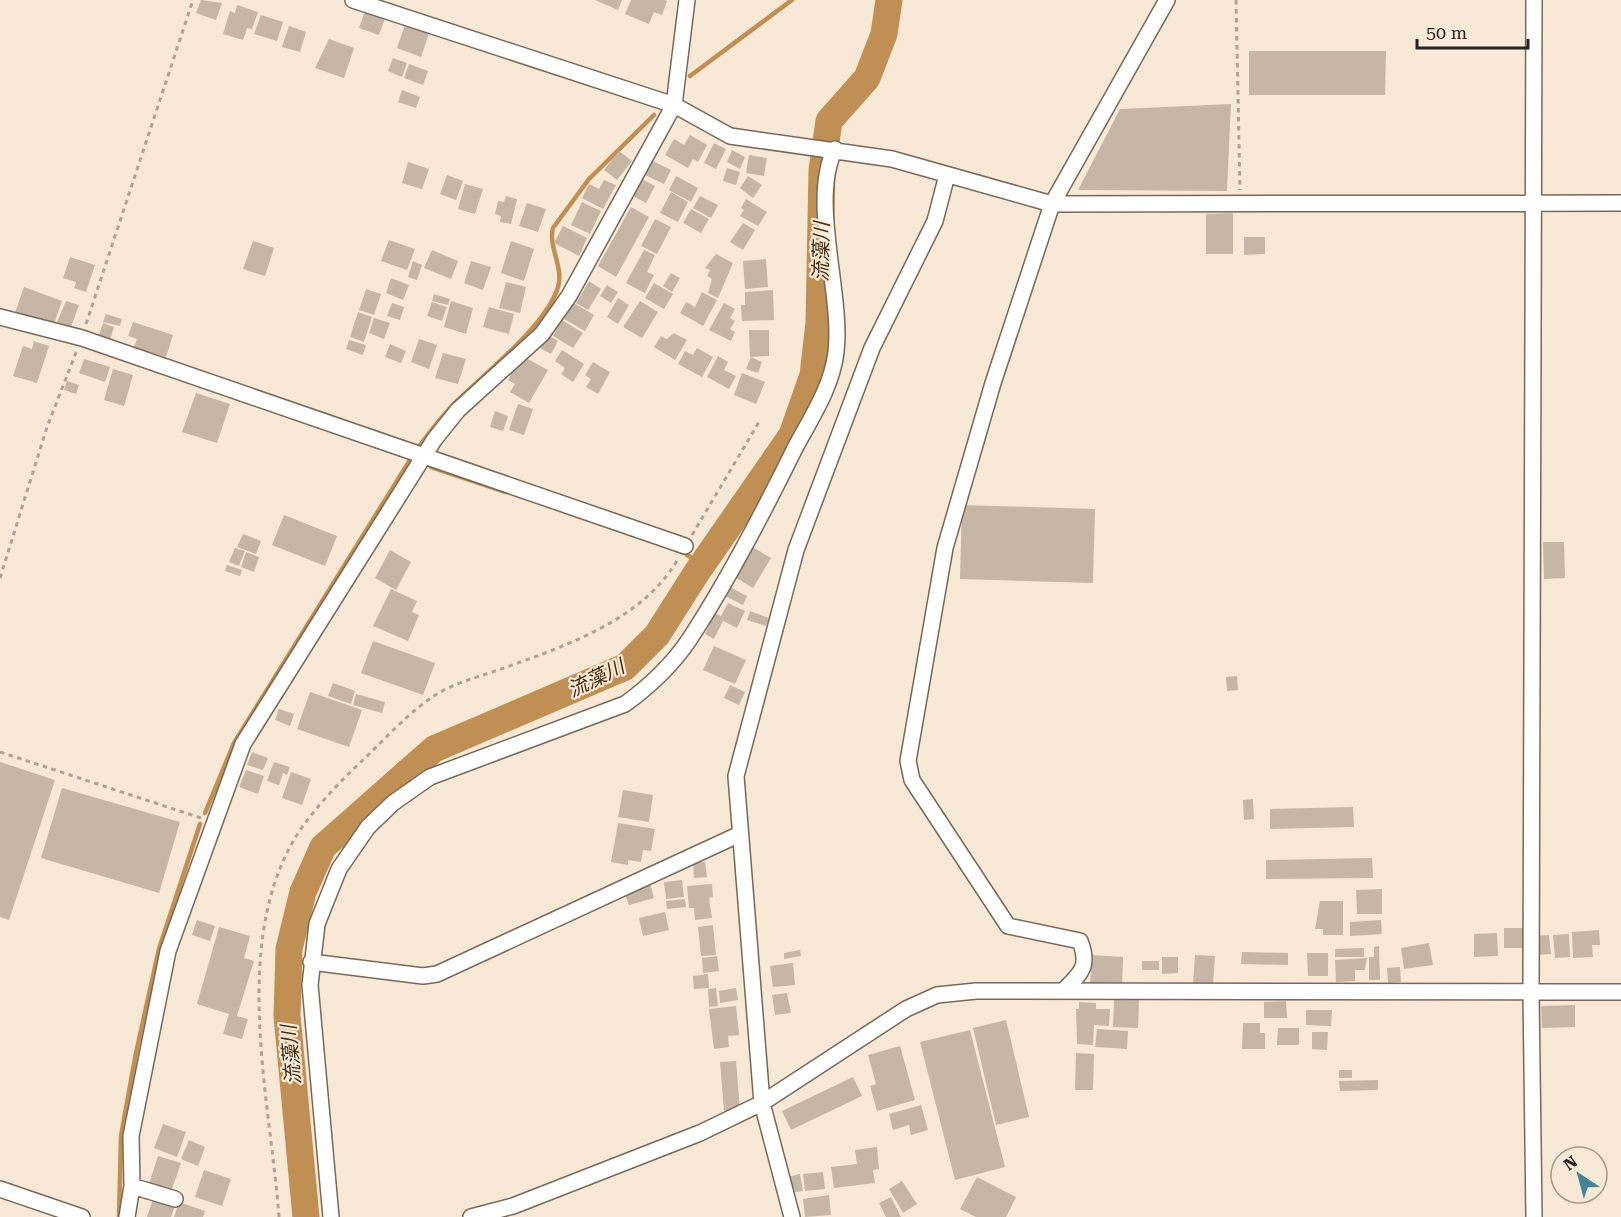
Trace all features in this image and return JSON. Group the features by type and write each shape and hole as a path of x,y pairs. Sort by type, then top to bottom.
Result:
{"street":[{"path":"353,0 674,105 730,136 892,159 1052,204 1621,203"},
{"path":"127,1217 132,1186 131,1136 168,951 243,744 416,453 542,333 569,296 674,105 687,0"},
{"path":"1063,991 1081,973 1086,956 1080,941 1008,926 912,780 908,761 945,548 993,383 1052,204 1167,0"},
{"path":"1534,0 1531,993 1534,1217"},
{"path":"331,1217 310,985 317,924 339,869 368,828 393,802 430,777 625,704 644,691 666,669 689,640 759,521 830,379 836,351 836,324 827,212 827,165 834,149"},
{"path":"792,1217 762,1103 737,783 796,550 872,348 935,221 947,175"},
{"path":"0,317 82,338 685,546"},
{"path":"311,962 423,976 437,974 741,834"},
{"path":"471,1217 513,1206 584,1176 656,1152 762,1103 906,1009 937,995 976,991 1621,992"},
{"path":"132,1186 175,1199"},
{"path":"0,1190 82,1217"}],"path":[{"path":"0,578 47,427 82,338 193,0"},
{"path":"1236,0 1240,204"},
{"path":"0,752 213,822"}],"building":[{"path":"201,0 222,3 216,20 196,13"},
{"path":"595,0 622,0 618,10"},
{"path":"631,0 667,1 662,15 654,12 649,24 625,14"},
{"path":"237,5 258,12 252,29 247,28 243,40 223,34 230,11 235,13"},
{"path":"365,11 385,18 379,35 359,28"},
{"path":"261,15 283,22 277,41 254,34"},
{"path":"405,25 429,33 421,57 397,48"},
{"path":"289,26 306,32 300,52 282,47"},
{"path":"329,39 354,48 344,78 315,68"},
{"path":"1249,51 1386,51 1385,95 1249,95"},
{"path":"393,58 407,63 402,77 388,71"},
{"path":"409,64 428,71 423,85 404,78"},
{"path":"402,90 420,97 416,108 398,102"},
{"path":"1231,104 1227,191 1078,190 1120,109"},
{"path":"690,135 707,145 698,162 693,159 688,168 665,155 674,139 684,145"},
{"path":"714,143 726,149 716,169 704,163"},
{"path":"732,150 745,157 740,169 727,162"},
{"path":"619,151 632,161 617,180 604,170"},
{"path":"749,155 767,158 764,176 746,173"},
{"path":"653,161 671,170 664,184 645,175"},
{"path":"408,162 429,169 422,189 402,183"},
{"path":"727,168 740,172 736,185 723,181"},
{"path":"447,175 463,181 456,200 440,194"},
{"path":"676,176 698,188 691,202 669,190"},
{"path":"748,176 762,185 753,198 740,188"},
{"path":"640,178 655,186 646,203 631,195"},
{"path":"604,180 616,185 603,209 582,198 589,184 599,189"},
{"path":"465,184 483,189 475,214 458,209"},
{"path":"671,192 688,202 678,222 660,213"},
{"path":"506,196 517,199 511,224 500,222 501,216 495,214 498,201 504,202"},
{"path":"700,196 718,205 711,218 693,208"},
{"path":"746,199 767,212 758,226 740,216"},
{"path":"582,202 601,211 590,234 571,225"},
{"path":"527,203 546,209 538,232 519,226"},
{"path":"631,207 649,217 616,277 598,266"},
{"path":"691,209 709,219 701,233 683,223"},
{"path":"1233,213 1233,254 1206,254 1206,214"},
{"path":"655,219 671,227 657,254 641,246"},
{"path":"743,223 755,230 743,250 730,242"},
{"path":"563,226 587,238 579,256 554,243"},
{"path":"1244,237 1265,237 1265,254 1244,255"},
{"path":"389,240 415,249 407,270 381,261"},
{"path":"253,241 274,248 265,276 243,269"},
{"path":"511,241 534,249 524,281 501,273"},
{"path":"432,250 458,261 451,279 424,268"},
{"path":"644,250 655,255 647,272 654,275 645,293 626,283"},
{"path":"716,254 733,263 718,298 708,293 712,279 707,276 710,270 705,268"},
{"path":"70,257 95,265 86,292 74,288 76,282 63,278"},
{"path":"766,259 768,287 745,289 743,261"},
{"path":"413,261 422,265 417,280 408,277"},
{"path":"471,261 491,267 483,290 464,283"},
{"path":"671,273 680,278 672,292 663,286"},
{"path":"391,278 409,285 403,300 386,293"},
{"path":"589,281 601,289 588,310 576,303"},
{"path":"506,282 526,287 520,313 499,308"},
{"path":"654,283 673,294 664,309 645,298"},
{"path":"607,285 618,292 611,303 600,296"},
{"path":"24,287 62,301 53,327 15,313"},
{"path":"366,289 381,294 374,315 359,310"},
{"path":"773,290 774,320 742,321 741,305 745,305 745,292"},
{"path":"702,292 717,300 703,326 680,313 686,302 695,307"},
{"path":"434,294 450,299 448,305 432,301"},
{"path":"618,298 629,305 618,324 607,317"},
{"path":"66,301 79,305 71,327 57,322"},
{"path":"451,301 473,308 466,334 444,327"},
{"path":"640,301 658,312 642,338 623,327"},
{"path":"432,302 447,307 442,321 427,316"},
{"path":"392,303 404,307 400,320 387,316"},
{"path":"574,303 594,315 585,331 564,319"},
{"path":"724,303 735,309 730,318 735,321 730,329 735,332 731,341 709,330"},
{"path":"489,307 514,314 509,334 483,327"},
{"path":"358,312 372,317 364,342 350,337"},
{"path":"106,314 122,319 120,326 103,322"},
{"path":"374,318 390,323 384,339 369,333"},
{"path":"562,320 583,333 573,348 553,336"},
{"path":"133,322 173,335 166,357 134,347 137,339 128,336"},
{"path":"103,323 114,327 108,346 97,342"},
{"path":"749,330 769,330 769,356 750,357"},
{"path":"674,333 687,340 675,360 654,347 661,336 667,339"},
{"path":"548,335 558,341 551,354 540,348"},
{"path":"419,339 437,345 429,369 411,362"},
{"path":"349,340 366,345 363,355 346,349"},
{"path":"34,341 49,346 37,383 13,376 23,346 32,349"},
{"path":"390,344 406,351 401,363 385,357"},
{"path":"697,348 713,357 702,377 678,364 685,351 693,355"},
{"path":"562,350 584,364 573,382 561,374 565,368 555,361"},
{"path":"443,353 466,359 458,384 435,378"},
{"path":"522,356 548,370 529,403 510,392 515,384 508,380"},
{"path":"718,356 728,362 724,370 736,376 729,389 707,377"},
{"path":"751,357 762,362 758,373 746,369"},
{"path":"84,359 110,367 105,382 79,373"},
{"path":"593,362 610,372 598,394 586,387 591,379 585,375"},
{"path":"113,369 133,375 124,406 104,400"},
{"path":"742,373 765,382 756,404 734,395"},
{"path":"67,381 79,385 76,394 64,390"},
{"path":"196,393 230,404 217,443 182,432"},
{"path":"518,404 533,409 524,435 509,430"},
{"path":"495,411 508,416 503,431 490,427"},
{"path":"962,505 1095,509 1093,583 960,579"},
{"path":"284,515 337,536 325,566 272,545"},
{"path":"243,534 261,541 256,554 237,547"},
{"path":"1543,542 1564,542 1565,578 1544,579"},
{"path":"749,545 771,558 753,588 731,575"},
{"path":"235,548 245,551 239,566 229,562"},
{"path":"390,550 411,562 396,590 375,578"},
{"path":"246,552 259,557 254,572 241,567"},
{"path":"227,565 242,570 240,576 225,571"},
{"path":"730,587 747,596 743,605 725,596"},
{"path":"391,589 417,601 412,612 419,615 408,641 373,626"},
{"path":"728,603 745,611 737,628 723,621 714,639 705,634 715,613 721,616"},
{"path":"750,611 769,618 766,626 747,620"},
{"path":"373,641 435,663 423,695 361,673"},
{"path":"714,646 746,660 735,684 703,670"},
{"path":"1237,676 1238,690 1227,691 1226,677"},
{"path":"333,683 355,691 351,704 328,696"},
{"path":"730,685 745,692 739,705 724,698"},
{"path":"310,692 362,710 349,747 297,729"},
{"path":"356,694 385,702 382,713 353,705"},
{"path":"279,709 294,714 290,726 275,720"},
{"path":"252,752 268,758 263,770 247,765"},
{"path":"0,762 55,780 9,920 0,917"},
{"path":"274,762 290,767 287,775 283,773 279,785 267,781"},
{"path":"246,770 264,776 258,794 239,787"},
{"path":"291,772 311,779 302,805 282,798"},
{"path":"62,788 180,822 159,893 41,858"},
{"path":"623,790 653,795 649,822 618,817"},
{"path":"1253,799 1254,819 1244,820 1243,800"},
{"path":"1353,807 1354,827 1270,829 1270,809"},
{"path":"618,823 655,829 651,851 643,850 641,862 628,860 628,865 611,862"},
{"path":"1372,858 1373,878 1266,879 1266,860"},
{"path":"705,862 707,877 694,878 693,863"},
{"path":"682,880 684,897 666,899 664,882"},
{"path":"650,883 654,898 629,905 624,891"},
{"path":"712,884 713,897 709,898 712,918 695,920 694,908 689,908 687,886"},
{"path":"1382,889 1382,914 1357,914 1356,890"},
{"path":"685,899 686,907 667,909 666,901"},
{"path":"1320,901 1343,901 1343,935 1323,935 1323,929 1315,929"},
{"path":"665,912 669,930 643,936 639,918"},
{"path":"197,920 215,926 210,941 192,935"},
{"path":"1381,920 1382,934 1350,936 1350,922"},
{"path":"713,925 716,955 701,956 698,927"},
{"path":"219,927 250,936 244,958 254,961 237,1016 248,1019 242,1039 223,1034 229,1014 197,1004"},
{"path":"1504,928 1523,928 1524,948 1504,948"},
{"path":"1599,930 1600,945 1592,945 1593,957 1573,958 1572,932"},
{"path":"1497,933 1498,956 1474,957 1474,934"},
{"path":"1569,934 1570,957 1555,958 1553,935"},
{"path":"1549,935 1551,954 1536,955 1534,936"},
{"path":"1429,943 1433,965 1404,969 1401,948"},
{"path":"1379,946 1380,980 1369,980 1369,957 1374,957 1374,947"},
{"path":"1364,948 1364,957 1335,957 1335,949"},
{"path":"800,950 801,956 784,959 784,953"},
{"path":"1242,952 1288,953 1288,965 1241,964"},
{"path":"1307,953 1328,953 1328,976 1308,976"},
{"path":"1092,955 1123,957 1122,986 1090,985"},
{"path":"1195,955 1215,956 1213,984 1193,983"},
{"path":"717,956 719,971 703,973 702,958"},
{"path":"1162,957 1178,957 1178,973 1162,974"},
{"path":"1367,958 1365,970 1355,970 1355,981 1336,982 1335,960"},
{"path":"1142,961 1159,961 1159,970 1142,970"},
{"path":"793,963 795,985 773,987 770,966"},
{"path":"1400,967 1401,982 1388,983 1387,968"},
{"path":"708,974 709,988 694,989 693,976"},
{"path":"716,988 718,1006 709,1007 708,989"},
{"path":"736,988 738,1000 720,1003 719,991"},
{"path":"787,993 791,1013 775,1015 772,995"},
{"path":"1114,1000 1139,1000 1138,1028 1113,1027"},
{"path":"1286,1001 1287,1018 1264,1018 1264,1002"},
{"path":"1079,1002 1096,1003 1096,1009 1110,1009 1109,1026 1094,1025 1093,1045 1077,1044 1076,1009 1079,1009"},
{"path":"1575,1005 1575,1027 1542,1028 1541,1006"},
{"path":"736,1006 739,1035 728,1036 729,1047 714,1049 709,1009"},
{"path":"1306,1010 1332,1010 1331,1026 1306,1025"},
{"path":"1006,1020 1029,1117 996,1125 973,1028"},
{"path":"1243,1023 1260,1023 1260,1033 1265,1033 1265,1049 1242,1049"},
{"path":"1278,1028 1299,1028 1299,1045 1277,1045"},
{"path":"1097,1029 1128,1031 1127,1049 1095,1047"},
{"path":"970,1030 1005,1167 955,1180 920,1042"},
{"path":"1312,1032 1328,1032 1327,1050 1312,1049"},
{"path":"900,1046 915,1100 877,1111 870,1086 876,1084 868,1055"},
{"path":"1076,1053 1094,1054 1093,1090 1075,1090"},
{"path":"736,1061 740,1110 724,1111 720,1062"},
{"path":"1339,1070 1352,1070 1352,1078 1339,1078"},
{"path":"853,1077 862,1096 791,1130 782,1111"},
{"path":"1378,1080 1378,1090 1340,1091 1339,1081"},
{"path":"921,1105 928,1130 911,1135 909,1125 893,1130 889,1114"},
{"path":"163,1124 186,1132 177,1157 154,1148"},
{"path":"189,1140 205,1147 198,1166 181,1159"},
{"path":"877,1147 879,1169 873,1170 875,1183 834,1188 831,1167 857,1164 855,1150"},
{"path":"158,1156 181,1163 171,1192 149,1184"},
{"path":"204,1170 231,1179 222,1206 195,1197"},
{"path":"823,1172 825,1189 805,1191 803,1174"},
{"path":"800,1174 803,1191 790,1193 787,1177"},
{"path":"977,1177 1016,1197 1006,1217 976,1217 960,1209"},
{"path":"902,1181 917,1204 903,1213 889,1189"},
{"path":"829,1195 831,1215 805,1217 803,1199"},
{"path":"154,1196 176,1203 171,1217 147,1217"},
{"path":"891,1197 901,1217 886,1217 879,1203"},
{"path":"179,1202 205,1211 203,1217 174,1217"}],"waterway":[{"path":"690,76 792,0"},
{"name":"流藻川","path":"306,1217 287,1016 289,949 303,892 323,847 434,749 625,667 657,635 697,572 792,435 813,375 819,323 822,170 829,121 867,78 884,34 889,0"},
{"path":"417,449 447,411 512,350 541,318 551,302 559,280 553,228 589,179 654,115"},
{"path":"205,813 234,743 410,460"},
{"path":"431,467 506,492"},
{"path":"687,555 694,559 697,572"},
{"path":"119,1217 121,1136 136,1053 159,949 200,824"}]}
